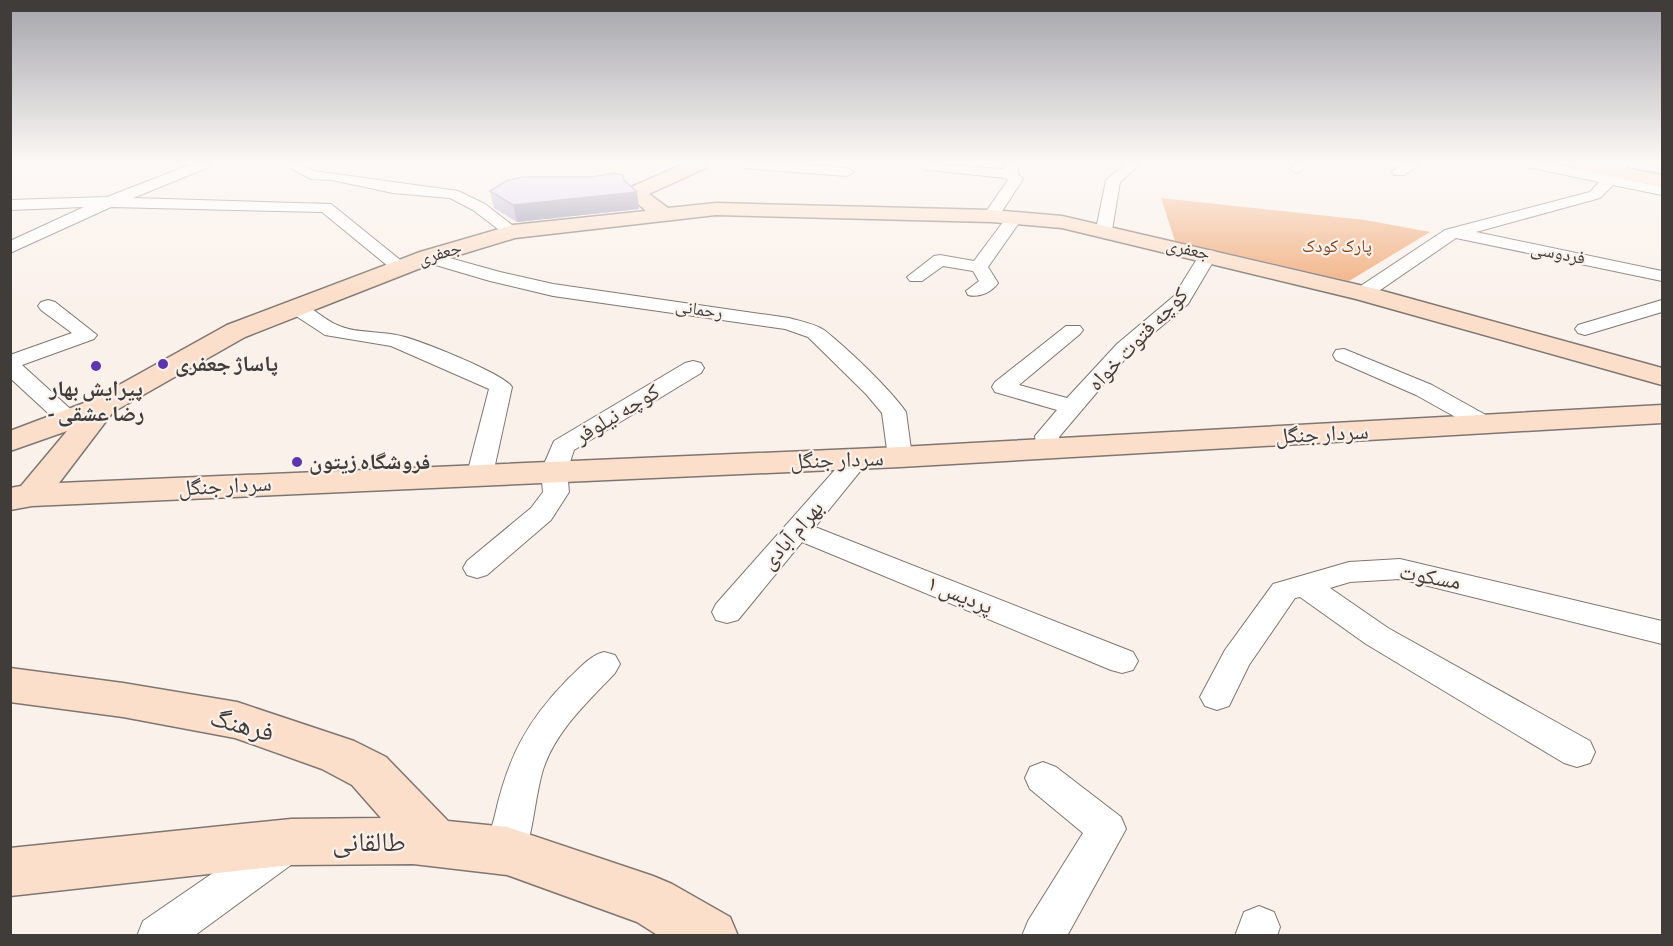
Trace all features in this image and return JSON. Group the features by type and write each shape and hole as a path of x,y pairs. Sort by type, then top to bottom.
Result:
{"main road":[{"path":"656,208 663,214"},
{"name":"جعفری","path":"103,406 236,331 428,257 513,232 716,209 1015,217 1104,230 1363,293 1615,364"},
{"path":"1615,364 1662,377"},
{"path":"1615,364 1662,392"},
{"path":"10,442 103,406"},
{"path":"21,497 103,406"},
{"name":"سردار جنگل","path":"21,497 480,474 900,458 1662,414"},
{"name":"فرهنگ","path":"10,686 123,700 237,720 338,755 369,771 437,845"},
{"name":"طالقانی","path":"10,872 291,842 413,841 507,851 653,902 711,936"}],"street":[{"path":"10,248 96,208"},
{"path":"327,208 400,267"},
{"path":"481,208 513,232"},
{"path":"991,216 996,208"},
{"path":"1104,230 1108,208"},
{"path":"1363,293 1454,233 1546,208"},
{"path":"979,267 1015,217"},
{"name":"فردوسی","path":"1454,233 1662,276"},
{"name":"کوچه فتوت خواه","path":"1049,449 1047,435 1124,348 1181,300 1208,255"},
{"name":"رحمانی","path":"428,257 495,277 553,290 789,324 815,333 874,389 894,412 900,458"},
{"path":"916,277 940,260 979,267 989,283 975,291"},
{"path":"48,306 87,335 10,364 69,420"},
{"path":"1585,329 1662,306"},
{"path":"297,308 332,331 396,340 486,378 501,387 480,474"},
{"path":"1072,407 1003,387 1073,330"},
{"path":"1344,355 1424,390 1485,424"},
{"name":"کوچه نیلوفر","path":"477,568 541,514 556,492 554,471 563,446 693,368"},
{"name":"بهرام آبادی","path":"727,612 858,459"},
{"name":"پردیس ۱","path":"797,530 1122,661"},
{"name":"مسکوت","path":"1217,698 1236,659 1284,591 1349,572 1400,569 1662,632"},
{"path":"1305,585 1377,636 1577,752"},
{"path":"507,851 526,764 534,748 544,729 604,664"},
{"path":"1043,778 1107,829 1043,936"},
{"path":"158,936 291,842"}],"green space":[{"name":"پارک کودک","path":"1164,208 1255,208 1365,220 1430,232 1349,281 1175,241"}],"place":[{"name":"پاساژ جعفری","path":"163,364"},
{"name":"پیرایش بهار - رضا عشقی","path":"96,366"},
{"name":"فروشگاه زیتون","path":"297,462"}]}
